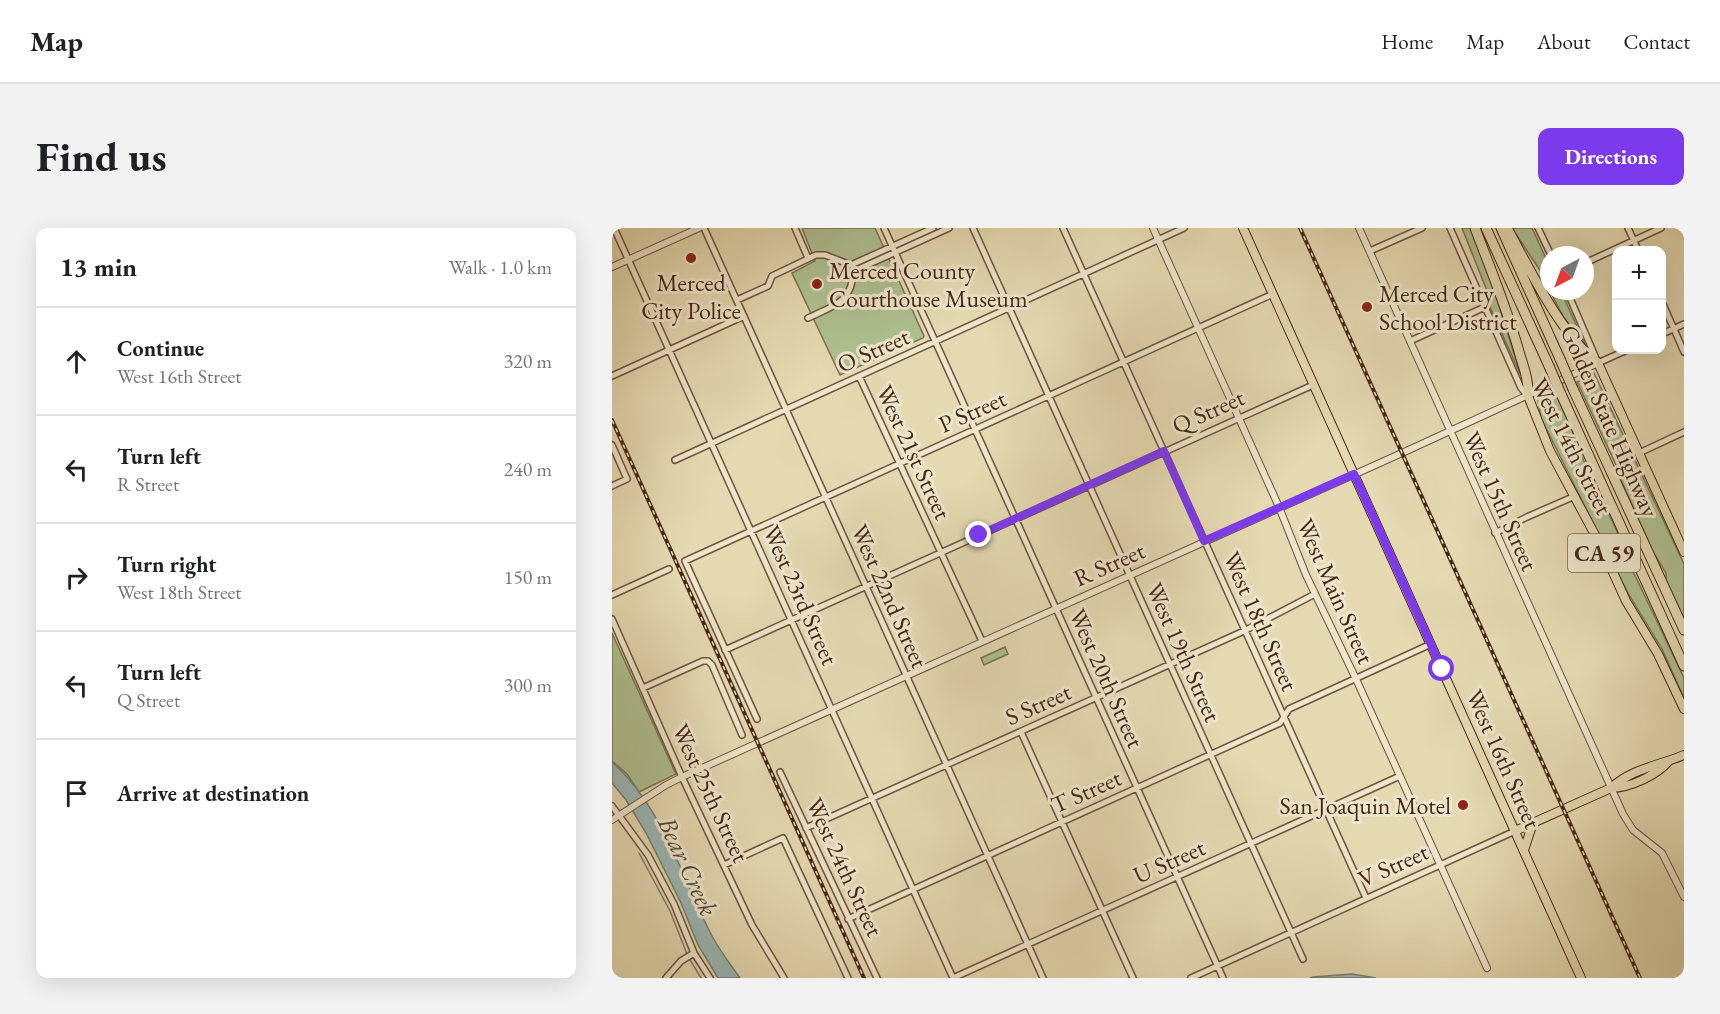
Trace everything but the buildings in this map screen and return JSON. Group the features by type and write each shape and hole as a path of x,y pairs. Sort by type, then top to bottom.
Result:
{"highway":[{"name":"CA 59","path":"1475,228 1515,334 1528,386 1528,396"},
{"name":"Golden State Highway","path":"1486,228 1684,666"},
{"name":"Golden State Highway","path":"1501,228 1684,630"},
{"path":"1507,228 1565,328 1598,363"}],"main road":[{"name":"West 16th Street","path":"1244,228 1581,978"},
{"name":"CA 59","path":"1598,363 1682,541 1684,552"},
{"name":"West 14th Street","path":"1528,396 1550,451 1602,548 1626,601 1658,654 1684,709"},
{"name":"V Street","path":"1515,831 1611,788 1621,788 1657,772 1669,761 1684,754"},
{"path":"1524,850 1533,823"}],"street":[{"name":"West 23rd Street","path":"614,228 953,978"},
{"path":"612,267 699,228"},
{"name":"West 22nd Street","path":"704,228 1043,978"},
{"path":"795,228 808,258"},
{"name":"West 20th Street","path":"884,228 1222,978"},
{"path":"852,268 892,246 933,228"},
{"path":"737,300 768,286 772,276 808,258 825,255 852,268 895,253 949,228"},
{"name":"West 19th Street","path":"973,228 1303,959"},
{"name":"West 18th Street","path":"1063,228 1366,898"},
{"name":"West Main Street","path":"1153,228 1279,507 1315,594 1487,968"},
{"name":"O Street","path":"675,459 1184,228"},
{"name":"West 15th Street","path":"1359,228 1623,814 1633,830 1662,853 1684,897"},
{"path":"1370,251 1422,228"},
{"name":"West 14th Street","path":"1450,228 1521,388 1528,396"},
{"path":"1538,228 1547,246"},
{"path":"1628,228 1636,246"},
{"path":"1594,259 1661,228"},
{"path":"808,318 843,302 850,289 852,268"},
{"name":"P Street","path":"725,650 685,561 1273,294"},
{"path":"1571,300 1598,363"},
{"path":"1410,341 1485,307"},
{"path":"1666,311 1684,352"},
{"path":"612,376 744,316"},
{"path":"1666,332 1684,324"},
{"name":"R Street","path":"612,820 682,777 1617,354"},
{"name":"West 21st Street","path":"859,376 982,641"},
{"name":"Q Street","path":"725,650 1313,385"},
{"path":"1639,453 1684,432"},
{"path":"612,445 627,479 612,486"},
{"path":"1495,533 1575,496"},
{"path":"612,595 669,569"},
{"name":"S Street","path":"806,828 1245,631 1250,626 1315,594"},
{"name":"West 25th Street","path":"612,619 682,777 752,925 784,978"},
{"name":"T Street","path":"848,919 1280,723 1289,709 1431,644"},
{"path":"725,650 757,719"},
{"path":"643,688 703,661 708,661 712,665 742,735"},
{"path":"1021,732 1133,978"},
{"name":"West 24th Street","path":"780,771 877,978"},
{"name":"U Street","path":"953,978 1400,776"},
{"path":"612,806 621,814 648,855 674,904 690,955 710,978"},
{"name":"V Street","path":"1191,978 1515,831"},
{"path":"724,865 783,838 848,978"},
{"path":"666,978 690,955"}],"green space":[{"path":"802,228 875,228 923,338 840,375 792,273 815,261"},
{"path":"1462,228 1472,228 1521,376 1486,298 1489,296"},
{"path":"1512,228 1532,228 1540,246 1540,270"},
{"path":"1555,300 1565,300 1587,349 1563,316"},
{"path":"1594,373 1684,564 1684,621 1666,580 1666,573 1653,552 1617,467 1577,382"},
{"path":"1555,393 1573,431 1573,438 1631,561 1631,567 1684,678 1684,698 1662,649 1629,595 1541,418 1538,401"},
{"path":"612,633 676,774 639,792 627,774 612,761"},
{"path":"1005,647 1008,654 984,665 981,658"}],"water":[{"path":"612,762 645,800 670,844 712,936 740,978 718,978 698,945 681,903 646,833 626,800 612,783"},
{"path":"1352,974 1376,978 1310,978 1313,977"}],"waterway":[{"path":"639,853 670,911 687,954"},
{"path":"689,958 701,978"}],"railway":[{"path":"1300,228 1640,978"},
{"path":"612,420 864,978"}],"place":[{"name":"Merced City Police","path":"691,258"},
{"name":"Merced County Courthouse Museum","path":"817,284"},
{"name":"Merced City School District","path":"1367,307"},
{"name":"San Joaquin Motel","path":"1463,805"}],"route":[{"path":"979,535 1164,451 1204,541 1354,474 1442,669"}],"water label":[{"name":"Bear Creek","path":"688,866"}]}
